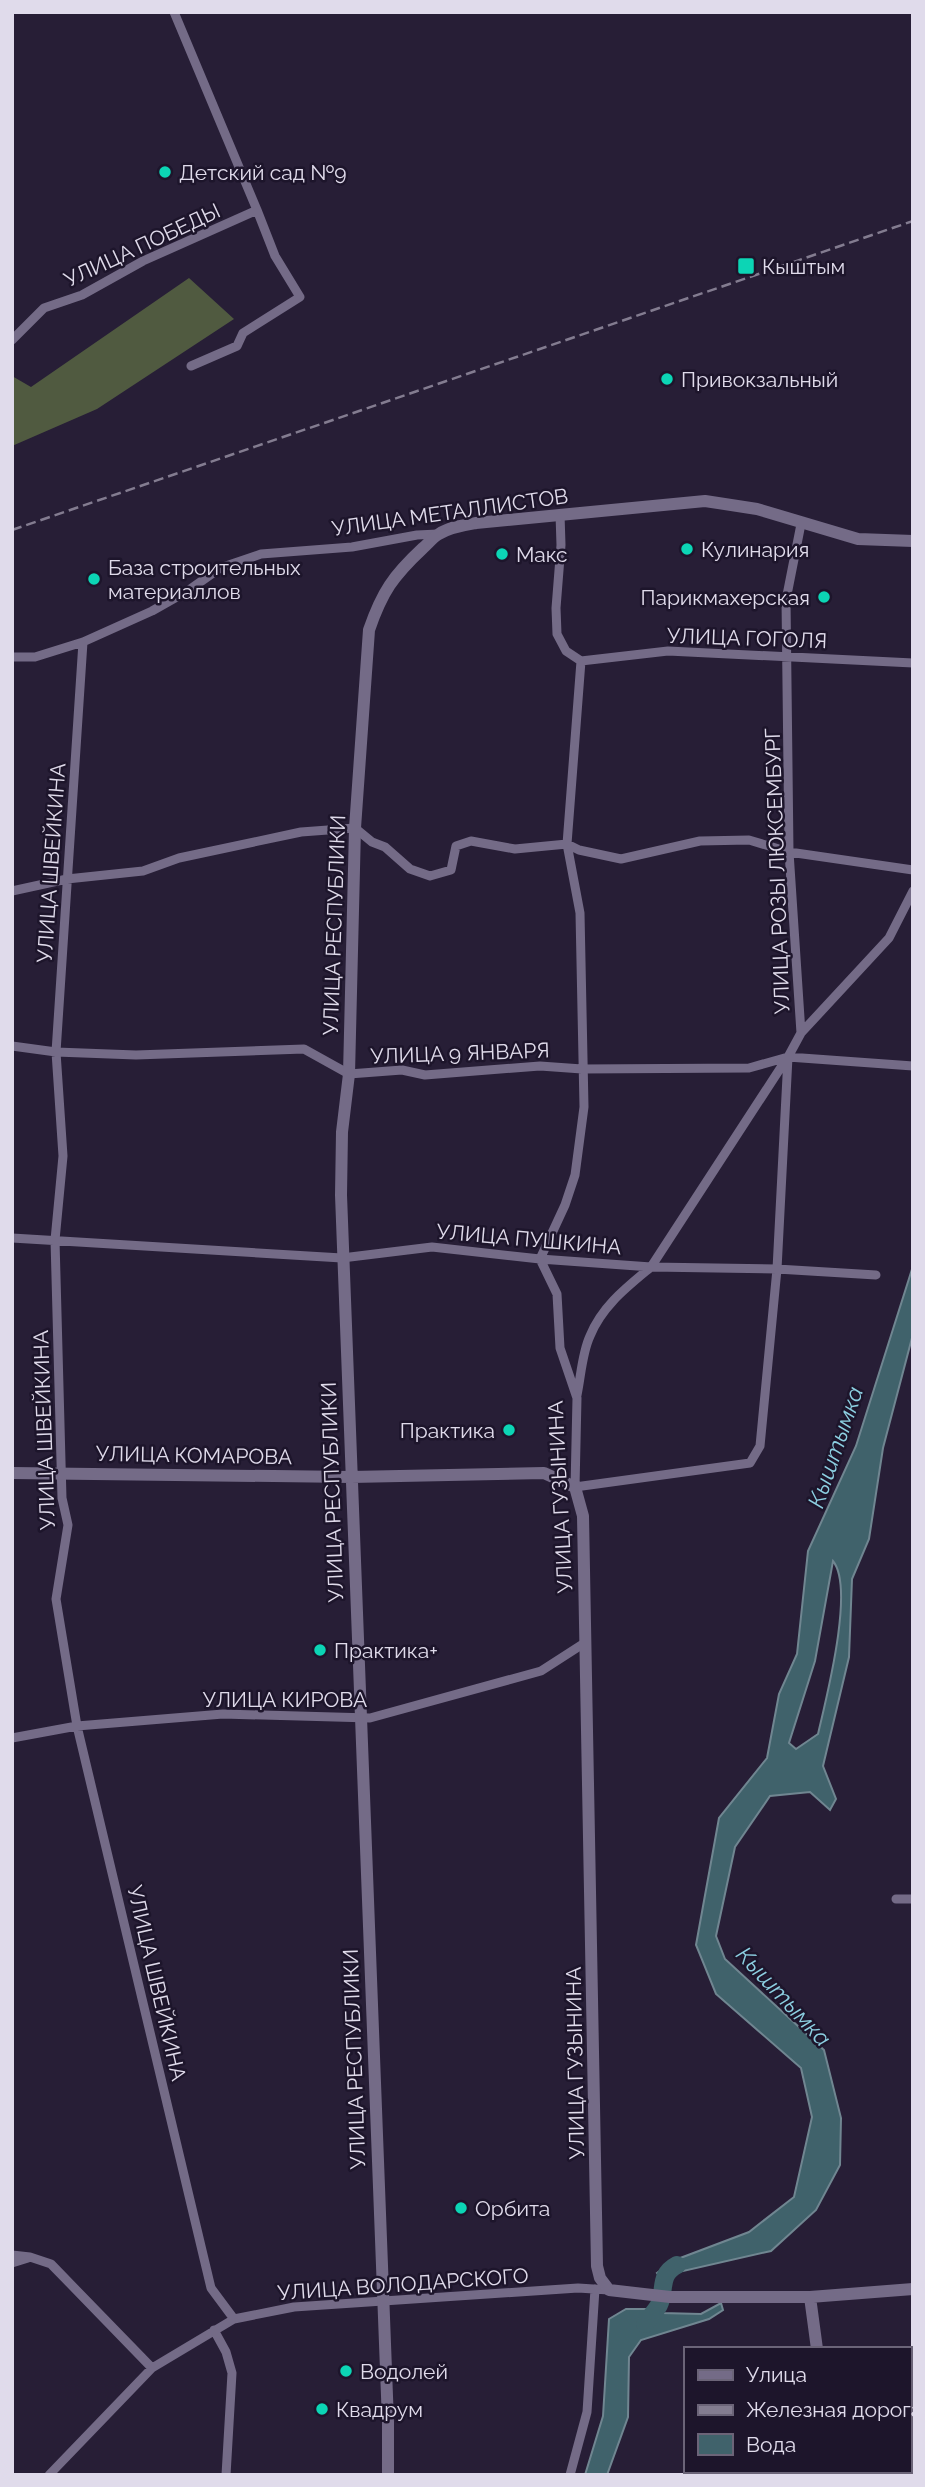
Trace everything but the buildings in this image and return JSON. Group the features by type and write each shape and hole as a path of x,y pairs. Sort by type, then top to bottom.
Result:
{"main road":[{"name":"УЛИЦА МЕТАЛЛИСТОВ","path":"438,534 476,523 713,502 757,509 858,539 913,541"},
{"name":"УЛИЦА РЕСПУБЛИКИ","path":"388,2475 342,1258 342,1132 349,1074 355,828 369,630 378,603 392,579 438,534"},
{"name":"УЛИЦА КОМАРОВА","path":"12,1473 351,1477 544,1473 575,1487"},
{"name":"УЛИЦА ГУЗЫНИНА","path":"575,1487 583,1516 597,2266 600,2278 609,2290"},
{"path":"609,2290 670,2297 810,2297 913,2289"},
{"path":"810,2297 817,2347"}],"street":[{"path":"174,12 275,256 300,297 243,333 237,346 191,366"},
{"name":"УЛИЦА ПОБЕДЫ","path":"12,340 44,307 82,295 143,261 257,210"},
{"path":"540,1259 565,1205 575,1175 584,1107 580,913 566,844 581,661 566,651 557,634 560,514"},
{"name":"УЛИЦА РОЗЫ ЛЮКСЕМБУРГ","path":"575,1487 750,1463 760,1446 776,1269 788,1057 801,1033 789,852 786,600 801,524"},
{"name":"УЛИЦА МЕТАЛЛИСТОВ","path":"12,657 35,657 83,642 152,611 220,568 261,554 352,547 417,535 438,534"},
{"name":"УЛИЦА ШВЕЙКИНА","path":"83,642 56,1052 63,1156 55,1240 62,1497 68,1524 56,1599 77,1726 211,2288 234,2319"},
{"name":"УЛИЦА ГОГОЛЯ","path":"581,661 668,651 913,663"},
{"path":"12,891 67,879 143,872 179,858 302,832 355,828 372,842 386,847 410,869 430,876 451,870 456,846 471,841 515,849 566,844 579,850 621,859 700,841 749,840 789,852 913,870"},
{"path":"801,1033 889,938 913,891"},
{"name":"УЛИЦА 9 ЯНВАРЯ","path":"12,1046 56,1052 136,1055 304,1049 349,1074 402,1070 425,1075 540,1066 582,1069 749,1068 788,1057 913,1066"},
{"path":"577,1398 589,1337 600,1316 621,1291 651,1267 788,1057"},
{"name":"УЛИЦА ПУШКИНА","path":"12,1238 342,1258 432,1247 540,1259 651,1267 776,1269 876,1275"},
{"name":"УЛИЦА ГУЗЫНИНА","path":"540,1259 557,1294 560,1348 577,1398 575,1487"},
{"name":"УЛИЦА КИРОВА","path":"12,1738 77,1726 223,1714 370,1718 541,1671 586,1642"},
{"path":"896,1899 913,1899"},
{"path":"12,2255 51,2264 152,2368"},
{"path":"12,2263 30,2257"},
{"name":"УЛИЦА ВОЛОДАРСКОГО","path":"49,2475 152,2368 234,2319 294,2307 382,2300 578,2288 609,2290"},
{"path":"570,2475 587,2412 594,2289"},
{"path":"214,2330 226,2352 232,2373 226,2475"}],"shaded area":[{"path":"189,278 234,319 97,409 12,446 12,376 31,387"}],"water":[{"path":"913,1266 913,1334 883,1448 869,1539 852,1579 849,1657 823,1766 836,1799 830,1810 810,1792 770,1796 735,1847 716,1936 725,1959 824,2050 841,2118 840,2165 816,2210 771,2251 674,2273 672,2280 663,2281 657,2273 675,2260 749,2232 794,2197 812,2117 801,2068 716,1994 696,1945 719,1818 767,1758 779,1694 797,1654 808,1551 856,1446","holes":["833,1561 839,1575 841,1594 837,1644 818,1734 796,1749 789,1743 815,1661"]},
{"path":"721,2303 723,2310 709,2319 641,2340 629,2357 628,2417 607,2475 585,2475 603,2416 609,2319 626,2309 652,2309 659,2304 662,2313 701,2314"}],"waterway":[{"name":"Кыштымка","path":"645,2324 659,2305 667,2273 677,2265"}],"railway":[{"path":"12,530 913,221"}],"place":[{"name":"Детский сад №9","path":"165,172"},
{"name":"Кыштым","path":"746,266"},
{"name":"Привокзальный","path":"667,379"},
{"name":"Кулинария","path":"687,549"},
{"name":"Макс","path":"502,554"},
{"name":"База cтроительных материаллов","path":"94,579"},
{"name":"Парикмахерская","path":"824,597"},
{"name":"Практика","path":"509,1430"},
{"name":"Практика+","path":"320,1650"},
{"name":"Орбита","path":"461,2208"},
{"name":"Водолей","path":"346,2371"},
{"name":"Квадрум","path":"322,2409"}]}
